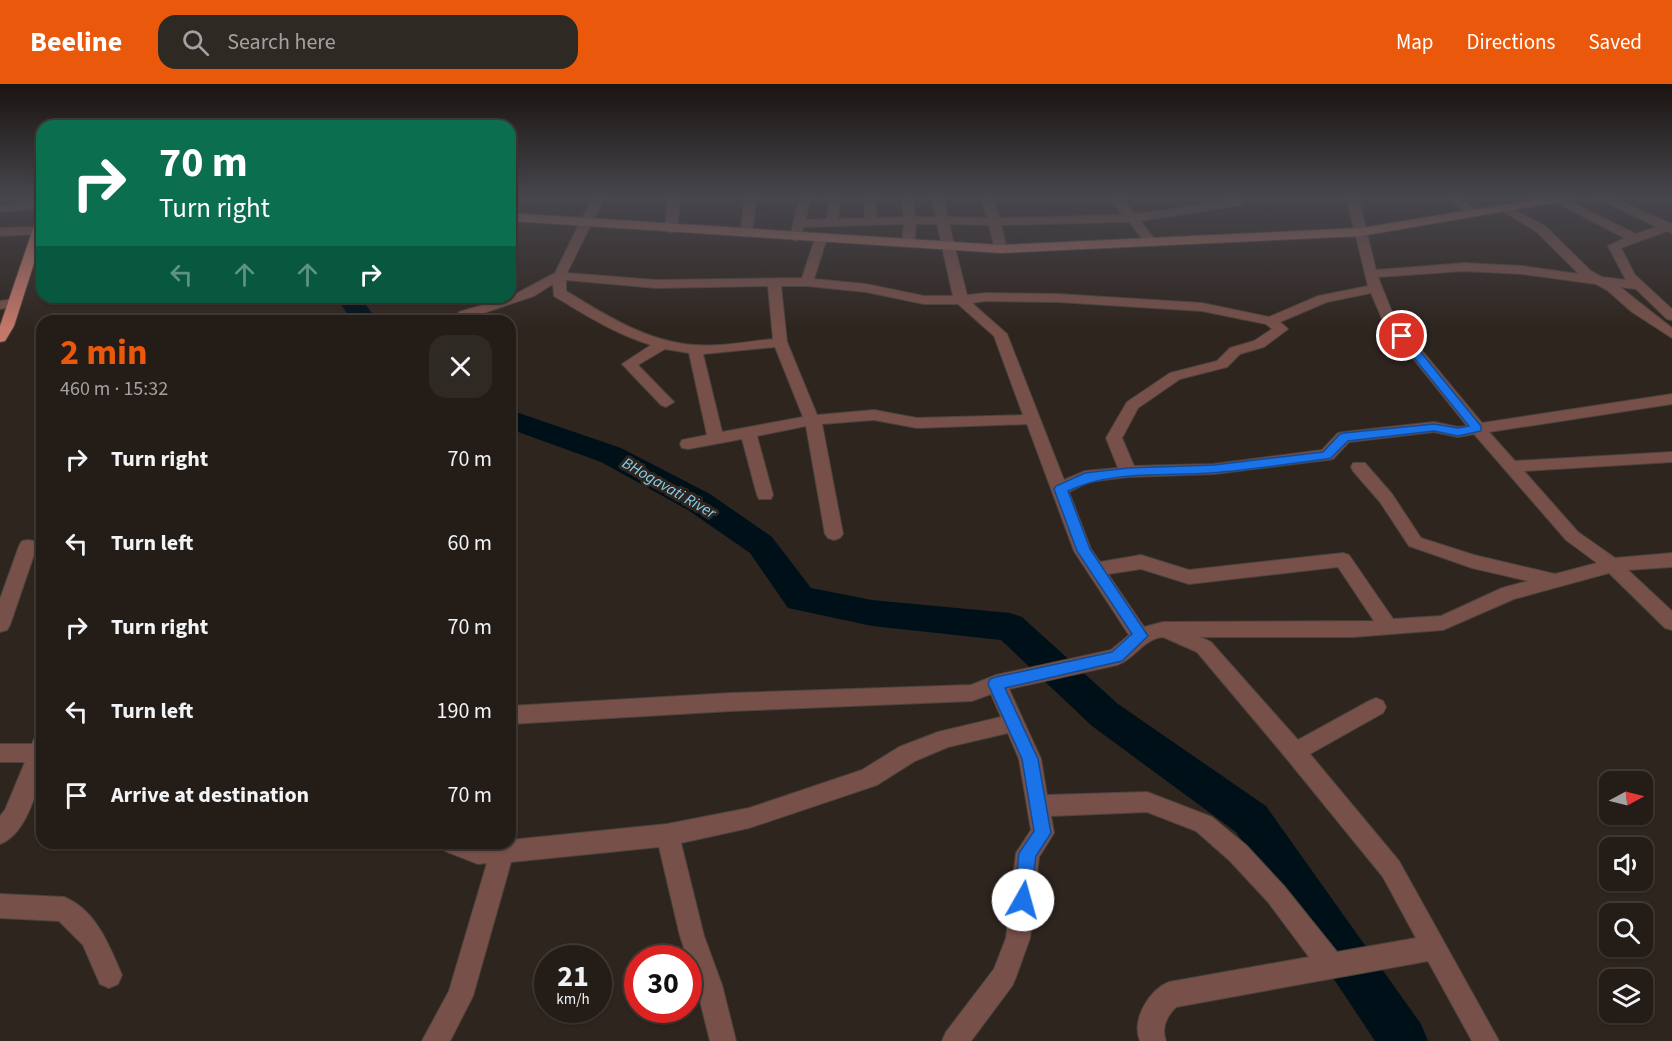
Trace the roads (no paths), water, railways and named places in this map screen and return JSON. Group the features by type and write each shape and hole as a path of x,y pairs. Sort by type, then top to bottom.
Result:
{"main road":[{"path":"0,338 35,241"}],"street":[{"path":"576,241 560,275 559,292 589,311 647,339 695,349 780,342"},
{"path":"807,282 820,241"},
{"path":"867,241 1001,249 1179,241"},
{"path":"947,241 961,300 1000,334 1083,551 1140,636"},
{"path":"999,241 1001,249"},
{"path":"1363,241 1373,281 1388,318 1477,428 1572,536 1613,566 1672,623"},
{"path":"1552,241 1586,274 1612,287 1637,309 1672,334"},
{"path":"1628,241 1614,246 1630,277 1671,313"},
{"path":"1270,321 1373,281 1464,267 1523,270 1640,286"},
{"path":"516,297 529,293 560,275 577,279 656,284 807,282 866,288 924,300 986,297 1058,298 1202,307 1270,321 1281,329 1259,344 1234,351 1222,364 1175,376 1132,405 1114,438 1128,472"},
{"path":"774,283 780,342 806,411 813,420 834,534"},
{"path":"0,305 14,303"},
{"path":"464,315 499,303"},
{"path":"664,343 629,364 666,402"},
{"path":"695,349 716,439"},
{"path":"1061,489 1085,477 1128,472 1214,469 1326,455 1344,437 1434,428 1458,432 1672,399"},
{"path":"688,444 813,420 874,415 917,423 1033,419"},
{"path":"748,432 765,495"},
{"path":"1510,467 1672,457"},
{"path":"1359,467 1386,498 1415,542 1472,561 1557,581"},
{"path":"0,625 28,546"},
{"path":"1095,568 1141,562 1189,577 1343,560 1388,627"},
{"path":"516,716 731,702 972,693 1006,681 1117,657 1140,636 1162,629 1353,630 1443,623 1509,593 1613,566 1672,560"},
{"path":"1162,629 1204,647 1392,869 1486,1041"},
{"path":"955,1041 1003,977 1018,938 1028,853 1043,833 1030,759 1014,723 1006,681"},
{"path":"1295,752 1376,707"},
{"path":"468,849 478,853 555,848 667,835 750,818 869,778 907,754 945,738 1014,723"},
{"path":"0,753 36,751"},
{"path":"0,832 14,817 36,763"},
{"path":"1037,806 1147,802 1204,824 1238,853 1276,894 1332,966"},
{"path":"667,835 692,936 710,985 723,1041"},
{"path":"435,1041 460,996 502,852"},
{"path":"0,906 64,909 92,936 109,975"},
{"path":"1153,1041 1155,1010 1169,995 1434,947"}],"waterway":[{"name":"BHogavati River","path":"352,303 361,315"},
{"path":"516,421 611,455 699,502 761,545 800,599 872,613 1010,627 1105,715 1251,819 1404,1041"}]}
